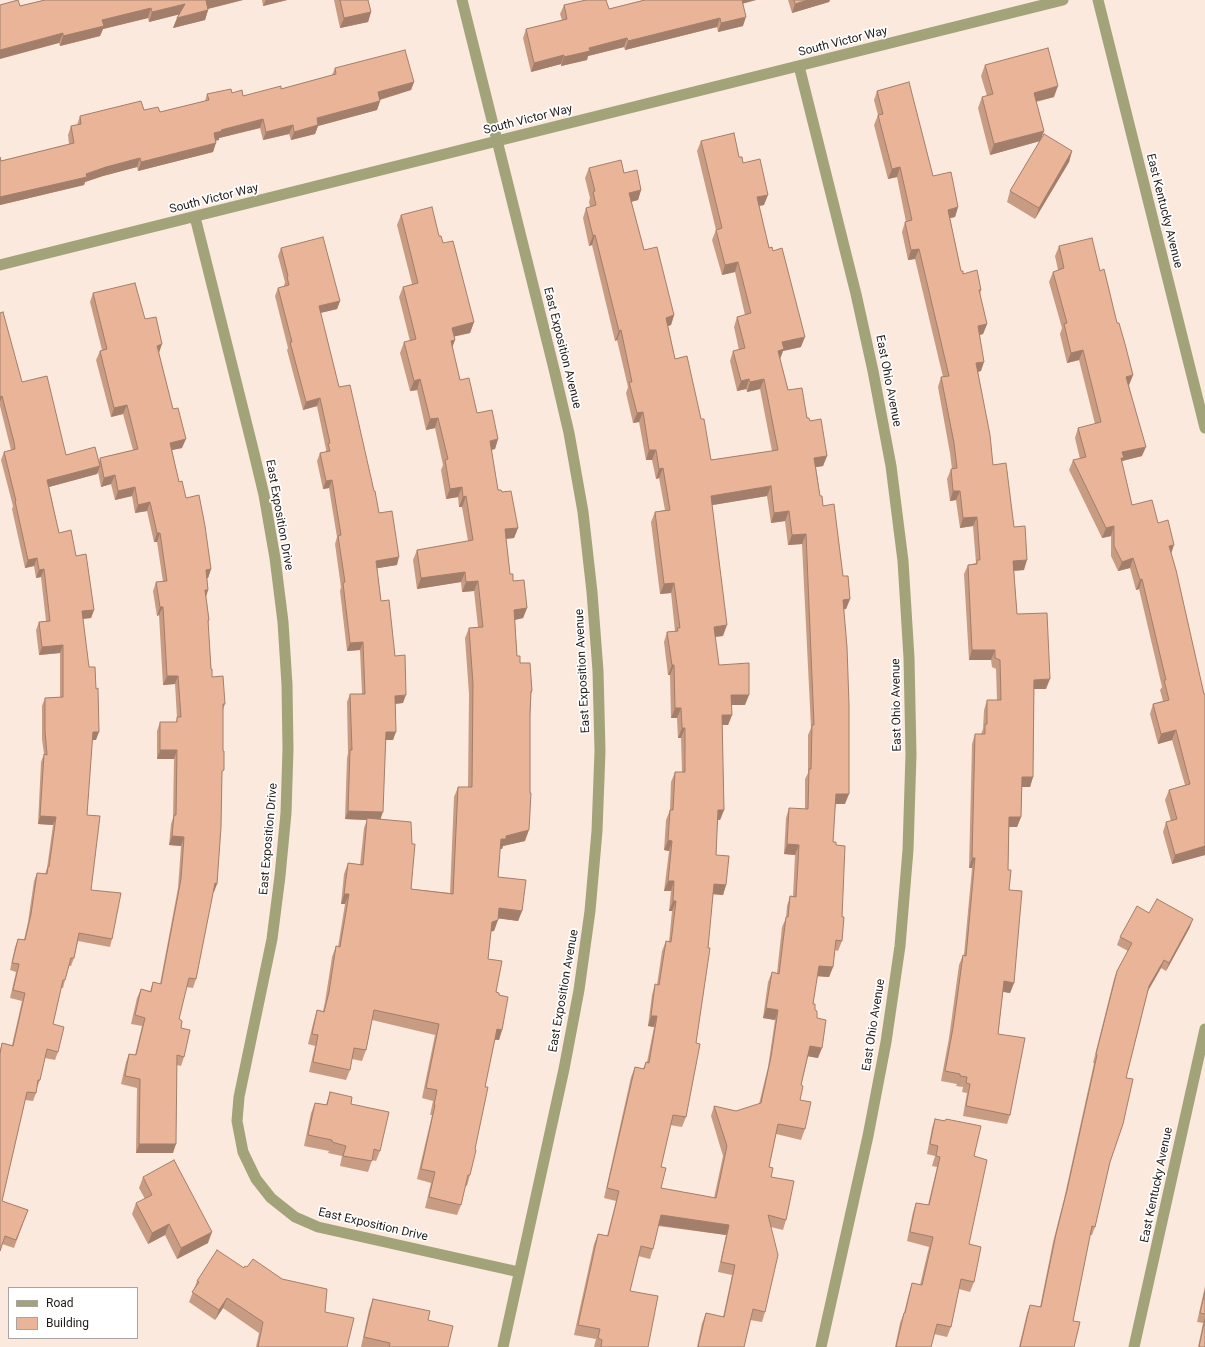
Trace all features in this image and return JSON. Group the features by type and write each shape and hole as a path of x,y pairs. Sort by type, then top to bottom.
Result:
{"street":[{"name":"East Exposition Avenue","path":"462,0 569,433 584,519 592,592 598,671 600,751 597,824 590,911 579,990 564,1069 503,1347"},
{"name":"South Victor Way","path":"0,265 1063,0"},
{"name":"East Kentucky Avenue","path":"1098,0 1205,428"},
{"name":"East Ohio Avenue","path":"799,66 860,309 874,371 890,466 902,561 909,658 911,746 908,850 900,946 887,1034 868,1136 821,1347"},
{"name":"East Exposition Drive","path":"195,217 264,496 283,622 287,685 288,749 286,813 272,940 239,1097 237,1121 243,1152 256,1179 271,1198 295,1217 318,1227 519,1272"},
{"name":"East Kentucky Avenue","path":"1134,1347 1205,1029"}],"building":[{"path":"18,0 20,6 45,0 206,0 208,10 177,18 185,4 152,12 151,8 102,20 104,26 63,36 63,33 0,50 0,5"},
{"path":"340,0 368,0 371,12 344,18"},
{"path":"586,0 606,0 609,9 645,0 742,0 746,17 721,23 720,18 628,41 627,38 589,48 590,51 564,57 564,55 534,63 526,29 567,19 564,5"},
{"path":"794,0 808,0 795,4"},
{"path":"1048,48 1058,86 1034,93 1044,131 994,144 982,97 993,94 985,65"},
{"path":"405,50 414,82 378,92 380,101 317,118 318,125 294,132 293,125 266,132 263,119 214,133 216,143 141,162 140,158 86,174 87,177 0,197 0,157 1,161 74,143 71,126 81,124 80,116 141,101 144,110 158,107 160,112 209,100 207,94 231,89 232,93 242,90 243,96 281,86 281,89 336,74 335,68"},
{"path":"909,82 933,176 951,172 958,207 948,210 961,271 963,271 963,274 977,270 981,290 979,290 987,324 978,326 984,362 976,363 990,435 993,465 1006,463 1014,527 1025,526 1027,560 1013,561 1017,614 1047,613 1050,679 1034,680 1033,777 1022,777 1021,817 1009,817 1008,870 1011,870 1009,890 1022,891 1014,983 1004,981 998,1034 1025,1038 1010,1115 966,1106 970,1084 966,1083 967,1077 945,1071 953,1028 963,955 966,956 975,858 972,858 975,734 985,734 985,724 987,724 987,700 1001,700 1000,660 995,658 995,650 972,650 968,565 977,564 977,560 980,560 977,517 963,518 960,491 953,491 951,469 957,468 954,443 941,377 949,376 919,249 911,250 905,222 912,220 900,167 892,169 878,115 883,114 877,91"},
{"path":"734,133 739,157 742,157 743,163 760,159 768,195 757,197 769,248 772,247 773,251 782,248 805,337 782,342 784,349 778,351 788,390 802,388 807,418 809,418 810,421 821,419 827,456 814,458 820,496 822,496 823,506 834,504 843,576 848,576 850,599 843,600 847,647 849,704 849,794 836,794 833,842 836,842 836,845 845,846 842,917 844,917 842,941 836,940 833,967 819,966 813,1004 815,1004 815,1010 817,1011 817,1018 826,1020 822,1048 810,1046 801,1085 803,1086 800,1100 811,1102 805,1129 778,1124 769,1167 773,1168 771,1177 794,1181 786,1220 768,1215 778,1255 765,1312 753,1309 744,1347 698,1347 706,1313 724,1317 735,1265 721,1262 729,1225 661,1215 653,1249 641,1246 630,1291 658,1296 648,1347 601,1347 602,1340 598,1338 600,1329 578,1325 598,1234 608,1236 619,1191 607,1188 635,1067 644,1069 646,1062 649,1063 657,1016 651,1016 655,984 659,985 666,941 671,942 676,901 673,901 674,881 668,881 672,841 668,840 670,810 673,810 675,772 685,772 685,728 682,728 681,708 675,708 674,665 672,665 667,632 678,631 677,628 680,628 674,583 664,584 655,512 670,510 663,468 659,469 656,450 649,450 643,412 637,413 629,382 632,382 621,330 619,331 595,235 593,236 586,208 596,205 593,192 595,191 589,168 621,160 624,173 637,170 641,190 629,193 644,250 657,247 674,315 666,318 675,359 687,356 701,419 704,419 711,460 778,450 764,379 750,382 749,379 741,381 733,351 745,348 737,317 751,313 738,262 725,265 716,230 722,228 701,141","holes":["771,486 774,513 789,511 792,535 806,534 814,725 812,725 808,809 789,808 787,844 799,845 796,897 790,896 779,974 772,972 766,1008 778,1010 771,1057 761,1103 736,1111 714,1106 727,1146 716,1198 661,1188 666,1168 661,1167 673,1115 686,1117 700,1044 696,1043 710,948 708,948 714,884 726,885 729,856 716,855 718,810 724,810 722,715 732,715 731,695 749,695 749,663 719,665 714,627 727,625 711,496"]},
{"path":"1044,134 1072,151 1039,208 1010,191"},
{"path":"432,207 439,236 441,236 443,243 453,241 474,322 452,328 455,340 451,341 460,380 469,378 477,413 492,410 498,439 490,441 498,490 501,490 502,492 511,491 518,528 505,529 510,574 513,574 513,581 524,580 527,608 514,610 517,656 520,656 520,663 530,663 532,691 530,714 531,793 529,830 506,836 506,839 501,839 498,877 526,880 522,911 499,908 498,920 492,922 488,959 502,961 496,992 499,993 499,995 508,997 502,1030 497,1029 485,1087 488,1087 476,1150 461,1205 429,1197 435,1172 421,1169 437,1090 426,1088 439,1024 374,1010 366,1050 354,1048 350,1070 313,1062 318,1035 312,1034 317,1010 324,1012 329,992 336,946 340,947 349,894 344,894 348,863 363,865 367,818 411,822 412,844 415,844 411,889 453,894 458,787 472,787 473,684 469,628 483,627 478,581 466,582 465,572 421,578 417,550 473,540 466,496 463,497 462,487 450,489 445,460 448,459 438,418 430,419 420,379 414,381 404,342 416,339 403,287 418,283 401,215"},
{"path":"323,237 340,301 319,306 339,387 350,385 379,513 392,511 399,557 376,561 381,601 389,600 395,656 405,655 406,695 395,696 396,732 386,732 383,812 348,811 350,750 352,750 350,694 365,694 363,642 350,643 343,583 345,582 338,536 341,535 332,480 326,481 320,453 330,451 328,444 330,443 320,398 306,402 290,342 292,342 278,288 289,285 281,248"},
{"path":"1092,238 1100,271 1104,269 1117,323 1119,323 1125,344 1133,375 1126,377 1146,447 1122,452 1124,458 1121,458 1132,505 1152,500 1158,523 1168,520 1174,545 1169,546 1205,694 1205,846 1175,855 1166,822 1177,819 1169,790 1190,784 1176,730 1161,734 1153,704 1169,700 1164,680 1166,680 1142,579 1140,580 1133,558 1122,562 1114,546 1114,526 1106,528 1073,460 1086,457 1078,428 1101,422 1083,350 1071,353 1064,324 1067,323 1053,272 1064,268 1059,246"},
{"path":"135,283 145,319 156,317 162,344 157,346 173,409 178,408 186,439 170,443 179,482 182,481 186,498 199,495 211,569 206,570 208,590 205,590 209,620 211,669 212,677 223,676 225,704 223,704 224,770 222,771 221,827 217,884 215,883 196,979 189,978 179,1019 182,1021 181,1028 190,1030 184,1057 177,1055 176,1144 139,1144 140,1079 125,1076 129,1054 136,1055 145,1018 135,1015 141,989 151,992 153,982 161,984 181,879 184,837 172,836 174,815 176,815 177,750 160,750 160,722 177,722 177,717 181,717 178,676 167,676 163,607 160,607 156,582 167,581 160,533 157,533 150,502 138,505 135,487 118,491 115,475 104,478 100,458 138,449 127,405 114,408 100,351 107,349 93,293"},
{"path":"3,312 22,382 47,376 66,455 95,447 100,466 47,480 59,533 71,530 76,556 86,554 94,610 82,611 89,667 95,667 96,689 98,688 99,732 93,732 87,815 100,816 91,890 121,893 112,939 79,933 74,958 71,958 65,980 63,980 53,1024 64,1027 58,1052 47,1049 40,1080 38,1080 36,1093 27,1092 2,1201 28,1210 16,1240 5,1236 0,1251 0,1054 2,1043 13,1046 25,993 13,990 19,964 12,963 18,939 25,940 31,914 37,873 47,874 56,817 40,816 44,754 47,755 45,698 63,697 63,645 42,647 39,622 50,621 44,569 39,570 37,558 28,560 4,452 15,449 2,396 0,397 0,313"},
{"path":"1157,899 1193,919 1169,963 1164,960 1149,986 1126,1078 1133,1079 1123,1124 1110,1162 1095,1227 1092,1226 1073,1321 1080,1322 1074,1347 1020,1347 1030,1305 1041,1307 1096,1054 1117,971 1132,943 1120,937 1137,906 1149,913"},
{"path":"330,1092 352,1097 351,1104 389,1112 380,1151 374,1149 372,1161 343,1156 346,1146 332,1142 332,1140 308,1135 315,1103 327,1105"},
{"path":"935,1119 945,1121 946,1119 981,1126 974,1156 987,1160 969,1244 981,1247 974,1282 961,1279 951,1327 937,1324 931,1347 896,1347 912,1283 922,1285 933,1237 910,1232 916,1203 929,1205 940,1157 936,1156 938,1146 930,1144"},
{"path":"174,1160 212,1232 181,1248 169,1224 152,1233 136,1203 152,1195 143,1177"},
{"path":"217,1250 244,1268 245,1266 247,1267 253,1259 282,1279 327,1289 325,1312 354,1318 347,1347 258,1347 263,1322 227,1298 219,1310 192,1292 199,1282 197,1281"},
{"path":"1205,1292 1205,1314 1200,1313"},
{"path":"373,1299 430,1311 428,1320 453,1326 448,1347 389,1347 390,1343 364,1337"},
{"path":"1205,1319 1205,1347 1199,1347"}]}
